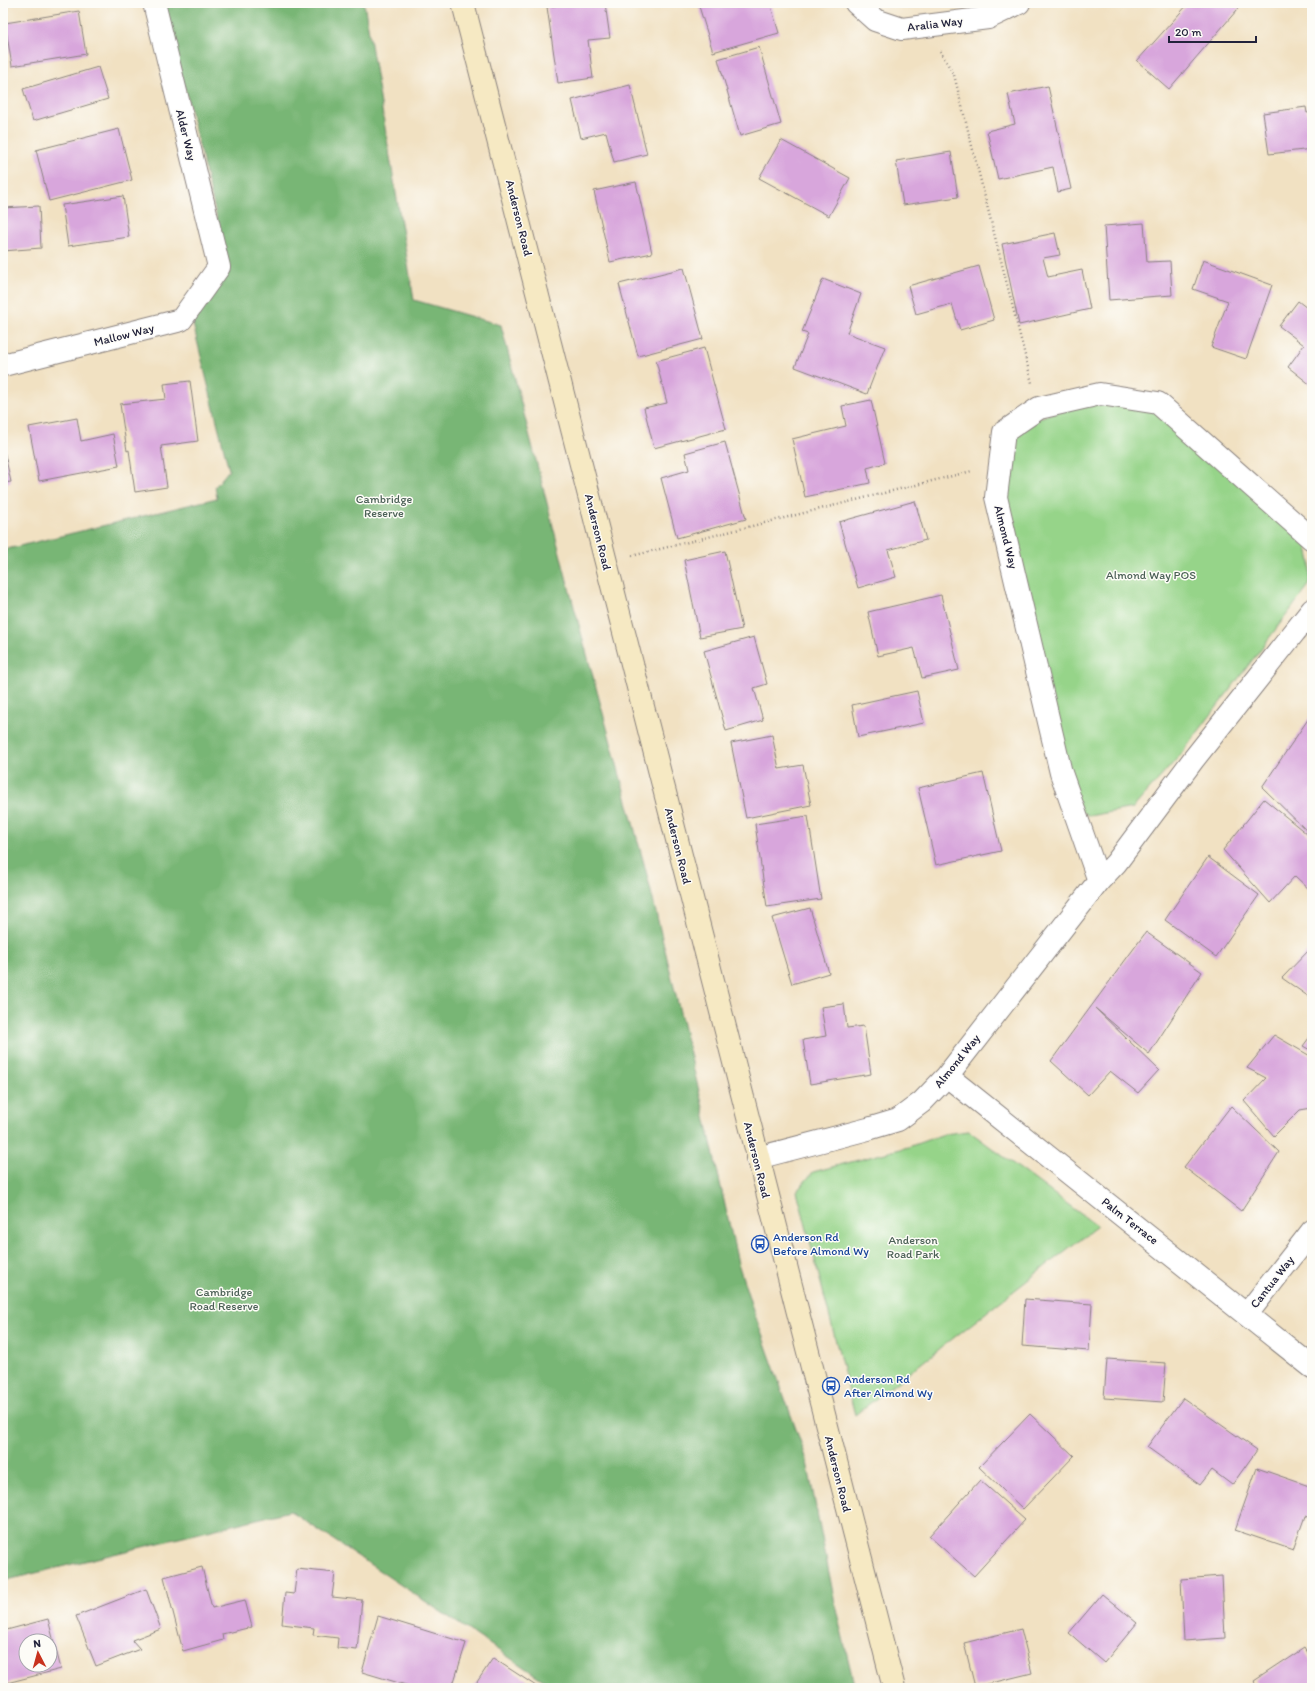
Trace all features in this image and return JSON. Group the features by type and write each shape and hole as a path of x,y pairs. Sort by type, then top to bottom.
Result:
{"street":[{"name":"Alder Way","path":"154,3 219,267"},
{"name":"Anderson Road","path":"463,3 563,388 757,1158 894,1688"},
{"name":"Aralia Way","path":"856,3 875,20 902,29 988,18 1020,3"},
{"name":"Mallow Way","path":"3,365 181,320 219,267"},
{"name":"Almond Way","path":"1099,881 1061,773 996,497 1004,432 1039,408 1100,394 1158,403 1312,539"},
{"name":"Almond Way","path":"757,1158 898,1120 922,1102 947,1076 1099,881 1116,863 1194,760 1312,610"},
{"name":"Palm Terrace","path":"947,1076 1312,1367"},
{"name":"Cantua Way","path":"1247,1314 1312,1231"}],"path":[{"path":"924,26 954,74 1039,408"},
{"path":"628,557 1000,464"}],"green space":[{"path":"164,3 364,3 414,300 501,325 570,592 646,871 705,1116 738,1263 751,1304 806,1457 837,1613 855,1688 555,1688 290,1511 3,1581 3,550 217,498 215,487 229,470 192,320 229,267"},
{"name":"Almond Way POS","path":"1100,394 1158,403 1306,542 1310,562 1310,584 1182,753 1133,808 1089,816 1072,805 996,497 1004,432"},
{"name":"Anderson Road Park","path":"969,1131 1097,1226 855,1415 797,1191 813,1172 908,1147 944,1134"}],"building":[{"path":"573,3 605,3 610,38 588,40 593,78 558,83 547,7"},
{"path":"698,3 770,3 779,33 713,52"},
{"path":"1189,3 1243,3 1169,89 1137,61"},
{"path":"79,11 86,54 12,66 5,23"},
{"path":"759,47 781,124 740,136 718,59"},
{"path":"98,67 108,99 33,121 23,89"},
{"path":"630,85 647,154 614,162 606,132 581,138 572,100"},
{"path":"1048,86 1071,189 1058,192 1053,167 998,179 987,131 1015,124 1008,94"},
{"path":"1306,107 1307,113 1312,112 1312,149 1269,154 1263,113"},
{"path":"119,129 132,180 49,201 36,150"},
{"path":"781,140 850,178 829,216 759,178"},
{"path":"951,152 958,197 903,205 896,161"},
{"path":"636,182 652,253 610,262 594,191"},
{"path":"123,196 129,237 68,246 62,205"},
{"path":"39,206 41,248 3,251 3,208"},
{"path":"1144,223 1147,262 1170,261 1172,295 1109,300 1104,226"},
{"path":"1055,233 1060,255 1043,258 1048,277 1082,270 1090,309 1019,325 1002,244"},
{"path":"1203,260 1272,285 1246,359 1211,347 1228,301 1193,289"},
{"path":"979,266 994,320 960,330 952,304 916,314 908,286"},
{"path":"684,268 703,339 638,356 619,284"},
{"path":"823,279 861,294 847,333 885,347 867,394 795,367 808,334 802,332"},
{"path":"1298,301 1312,312 1312,386 1288,367 1304,345 1279,326"},
{"path":"704,348 726,429 654,448 644,408 667,403 656,361"},
{"path":"190,381 198,441 161,446 167,487 135,492 120,404 166,399 164,384"},
{"path":"871,400 885,463 867,468 870,483 805,497 792,439 846,426 842,406"},
{"path":"77,418 81,441 113,434 119,466 39,481 29,427"},
{"path":"725,442 746,519 677,538 661,478 689,470 685,453"},
{"path":"3,446 11,482 3,483"},
{"path":"915,501 926,540 888,550 896,577 858,588 839,522"},
{"path":"725,551 742,629 700,637 684,560"},
{"path":"941,595 959,670 922,678 914,648 878,656 868,612"},
{"path":"754,637 767,684 754,688 763,720 726,731 704,651"},
{"path":"917,691 924,723 858,737 852,705"},
{"path":"1312,715 1312,836 1262,787"},
{"path":"772,735 779,769 803,765 811,805 746,818 731,743"},
{"path":"983,773 1001,851 936,865 918,788"},
{"path":"1264,799 1312,838 1312,892 1295,876 1270,903 1223,850"},
{"path":"808,816 821,899 767,907 755,824"},
{"path":"1208,857 1259,895 1216,957 1165,920"},
{"path":"810,908 829,973 792,984 772,918"},
{"path":"1146,932 1202,972 1149,1054 1095,1008 1159,1070 1138,1093 1110,1071 1088,1095 1051,1061"},
{"path":"1312,947 1312,999 1282,978"},
{"path":"844,1004 847,1028 864,1026 871,1074 810,1084 803,1040 826,1036 821,1007"},
{"path":"1312,1034 1312,1051 1303,1046"},
{"path":"1274,1035 1312,1057 1312,1108 1300,1110 1274,1136 1244,1101 1266,1078 1247,1068"},
{"path":"1231,1106 1279,1152 1241,1211 1184,1167"},
{"path":"1025,1299 1092,1304 1089,1351 1022,1346"},
{"path":"1107,1359 1166,1363 1163,1402 1104,1398"},
{"path":"1183,1398 1257,1450 1232,1485 1212,1470 1200,1485 1147,1447"},
{"path":"1030,1414 1074,1456 1023,1509 979,1467"},
{"path":"1257,1468 1312,1487 1312,1519 1305,1516 1293,1550 1235,1530"},
{"path":"980,1480 1025,1520 974,1576 929,1536"},
{"path":"202,1567 212,1608 245,1600 252,1627 222,1634 223,1640 183,1651 164,1577"},
{"path":"297,1569 335,1573 332,1597 362,1600 357,1650 337,1648 338,1638 313,1635 314,1628 282,1624 285,1593 294,1594"},
{"path":"1222,1576 1225,1638 1184,1641 1181,1579"},
{"path":"146,1589 161,1629 132,1640 140,1649 96,1666 76,1616"},
{"path":"1102,1594 1137,1623 1104,1663 1069,1633"},
{"path":"378,1616 466,1643 452,1688 416,1688 362,1672"},
{"path":"48,1619 52,1633 18,1633 18,1673 46,1673 3,1684 3,1631"},
{"path":"1021,1629 1032,1673 975,1687 964,1643"},
{"path":"1304,1648 1312,1661 1312,1688 1259,1688 1254,1681"},
{"path":"58,1657 61,1669 58,1670"},
{"path":"493,1658 539,1688 473,1688"}],"place":[{"name":"Anderson Rd Before Almond Wy","path":"760,1244"},
{"name":"Anderson Rd After Almond Wy","path":"831,1386"}],"park label":[{"name":"Cambridge Reserve","path":"384,506"},
{"name":"Cambridge Road Reserve","path":"224,1299"}]}
